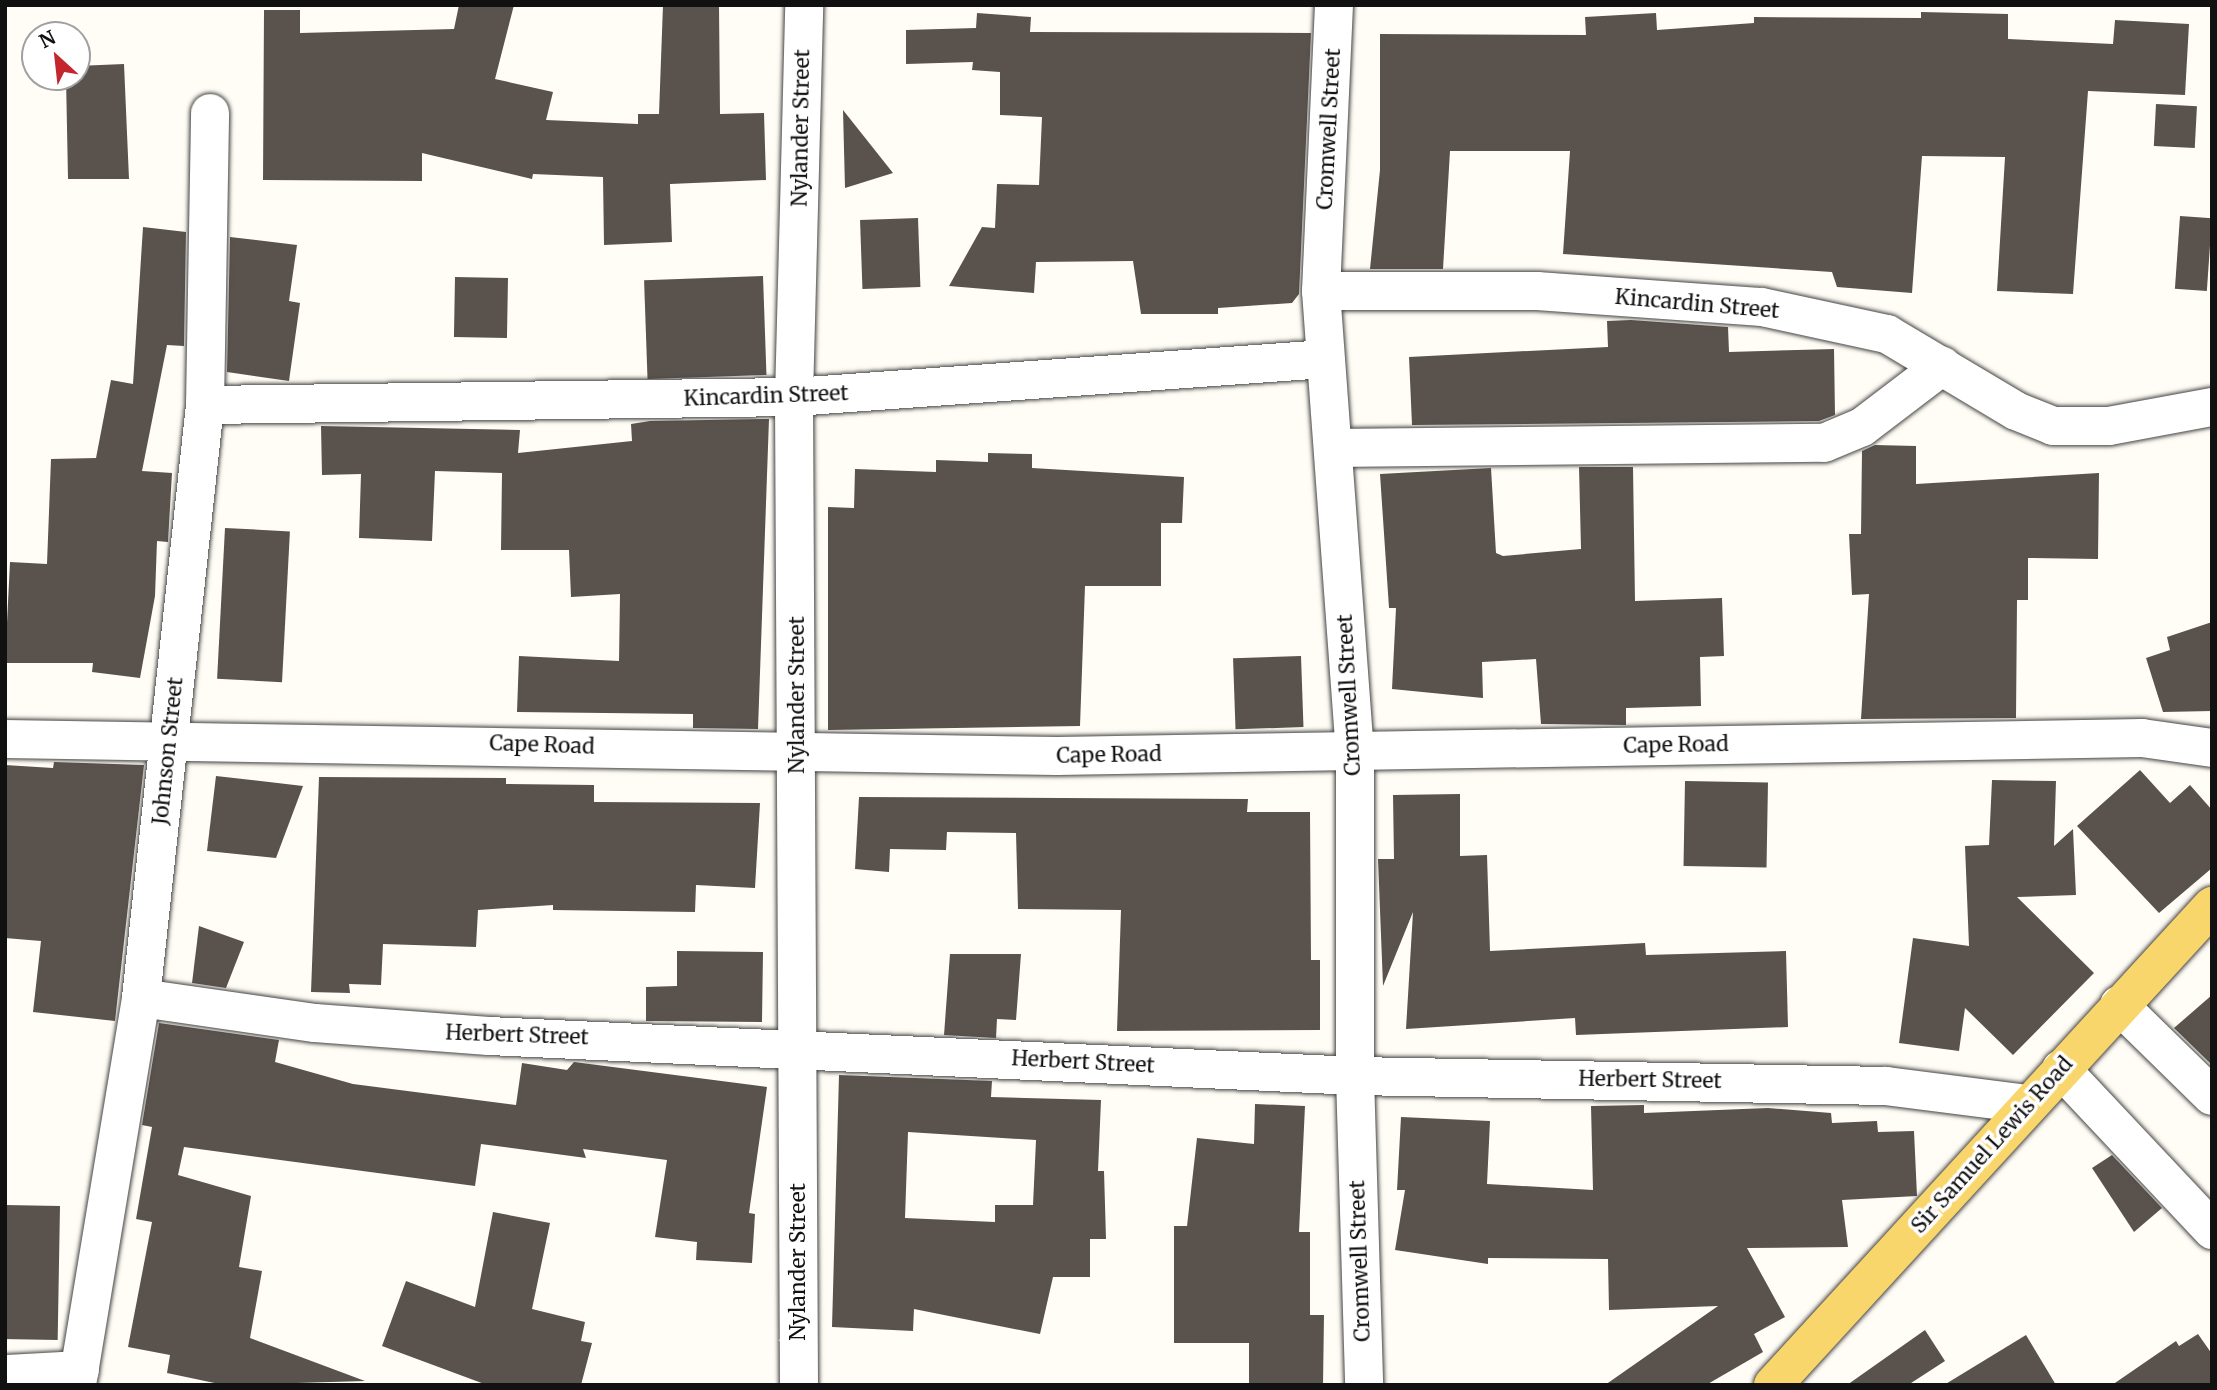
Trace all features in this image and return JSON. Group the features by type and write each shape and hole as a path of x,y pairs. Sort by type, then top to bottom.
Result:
{"main road":[{"name":"Sir Samuel Lewis Road","path":"1773,1385 2027,1104 2212,906"}],"street":[{"name":"Nylander Street","path":"799,1385 798,753 794,397 804,5"},
{"name":"Cromwell Street","path":"1334,5 1321,291 1355,752 1354,1076 1364,1385"},
{"name":"Johnson Street","path":"79,1377 141,998 205,405 210,113"},
{"name":"Kincardin Street","path":"1321,291 1537,291 1762,307 1887,334 2053,426 2109,426 2212,407"},
{"name":"Kincardin Street","path":"205,405 794,397 1325,359"},
{"path":"1333,448 1824,443 1861,427 1942,366"},
{"name":"Cape Road","path":"5,739 169,739 798,753 1355,752 2142,738 2212,748"},
{"name":"Herbert Street","path":"141,998 390,1030 797,1047 1354,1076 1885,1086 2027,1104"},
{"path":"2119,1005 2212,1096"},
{"path":"2061,1069 2212,1230"},
{"path":"5,1374 79,1377"}],"building":[{"path":"459,5 514,5 495,79 553,92 546,120 638,124 638,114 659,114 663,5 719,5 720,114 764,113 766,180 670,184 672,242 604,245 603,177 533,174 532,179 422,153 422,181 263,180 264,10 300,10 300,33 454,29"},
{"path":"1921,12 2008,14 2008,39 2113,44 2115,20 2189,24 2185,95 2088,91 2073,294 1997,291 2005,157 1922,156 1912,293 1837,287 1832,272 1563,254 1570,151 1450,151 1443,269 1370,269 1380,170 1380,34 1586,35 1585,17 1656,13 1657,30 1754,23 1754,17 1921,18"},
{"path":"977,13 1031,17 1030,32 1311,33 1299,294 1292,303 1218,308 1218,314 1141,314 1133,261 1036,262 1034,293 949,286 982,227 995,228 997,184 1039,185 1042,117 1000,115 1000,72 972,70 973,62 906,64 906,30 976,28"},
{"path":"124,64 129,179 68,179 66,91 91,91 91,65"},
{"path":"2156,104 2197,106 2195,148 2154,146"},
{"path":"843,110 893,173 845,188"},
{"path":"2180,216 2212,218 2207,291 2175,289"},
{"path":"918,218 920,287 862,289 860,220"},
{"path":"143,227 186,232 184,346 167,345 142,471 172,473 168,542 157,541 155,596 140,678 92,672 93,663 5,663 10,562 47,564 51,459 96,458 111,380 133,384"},
{"path":"230,237 297,245 289,301 300,303 289,381 227,372"},
{"path":"763,276 766,375 648,379 644,280"},
{"path":"455,277 508,278 507,338 454,337"},
{"path":"1631,320 1728,327 1729,352 1834,349 1835,415 1819,421 1412,425 1409,357 1608,347 1607,321"},
{"path":"769,419 758,729 693,728 693,714 517,712 519,656 619,661 620,594 571,597 569,550 501,550 502,473 435,471 432,541 359,538 361,474 322,475 321,426 520,430 518,453 632,441 631,424 650,421"},
{"path":"1875,445 1916,446 1916,484 2099,473 2098,559 2028,558 2028,600 2017,600 2016,718 1861,719 1869,594 1852,595 1849,534 1861,534 1862,451"},
{"path":"988,453 1032,454 1032,468 1184,477 1182,523 1161,523 1161,586 1085,586 1080,726 828,730 828,507 854,508 855,469 936,472 936,460 988,462"},
{"path":"1579,467 1633,467 1635,601 1722,598 1724,656 1700,657 1701,706 1626,708 1626,725 1541,724 1536,659 1482,662 1483,698 1392,689 1396,608 1389,608 1380,474 1491,468 1496,553 1503,556 1581,549"},
{"path":"225,528 290,531 282,682 217,679"},
{"path":"2212,622 2212,711 2163,712 2146,658 2170,650 2167,637"},
{"path":"1301,656 1303,727 1236,729 1233,658"},
{"path":"54,762 144,765 115,1021 33,1012 41,941 5,938 5,765 53,768"},
{"path":"2140,770 2170,803 2190,785 2212,810 2212,868 2159,913 2077,826"},
{"path":"216,776 303,786 276,858 207,851"},
{"path":"319,777 506,778 506,784 594,785 594,802 760,803 755,888 696,885 695,912 553,910 553,905 478,910 476,947 383,944 381,985 349,984 350,993 311,992"},
{"path":"1992,780 2056,781 2054,846 2073,829 2076,895 2017,897 2094,973 2013,1055 1965,1008 1959,1051 1899,1043 1913,938 1969,946 1965,846 1989,845"},
{"path":"1685,781 1768,782 1767,867 1684,866"},
{"path":"1460,794 1460,856 1487,855 1490,951 1645,943 1646,955 1786,951 1788,1027 1576,1035 1575,1018 1406,1029 1413,912 1383,986 1378,859 1394,859 1393,795"},
{"path":"859,797 1248,799 1247,812 1310,812 1311,960 1320,960 1320,1030 1117,1031 1121,910 1018,909 1016,833 947,832 946,850 890,849 889,872 855,869"},
{"path":"199,926 244,942 226,988 192,983"},
{"path":"677,951 763,952 762,1022 646,1021 646,987 677,986"},
{"path":"950,954 1021,954 1016,1020 997,1019 996,1038 944,1035"},
{"path":"2212,995 2212,1065 2174,1028"},
{"path":"159,1023 279,1040 275,1062 353,1084 516,1105 522,1063 567,1070 574,1062 767,1087 749,1213 755,1214 752,1263 696,1260 697,1242 655,1237 667,1160 583,1149 586,1158 481,1144 475,1186 184,1147 178,1175 251,1196 239,1267 262,1271 250,1338 365,1381 224,1385 167,1373 170,1355 128,1347 152,1222 136,1219 152,1127 142,1125"},
{"path":"839,1075 992,1081 991,1097 1101,1100 1098,1171 1104,1171 1106,1239 1090,1239 1090,1277 1053,1277 1040,1334 914,1309 913,1331 832,1327","holes":["908,1132 1036,1140 1033,1205 995,1205 995,1222 905,1218"]},
{"path":"1255,1104 1305,1106 1299,1232 1310,1232 1310,1315 1324,1315 1323,1385 1249,1385 1249,1343 1174,1343 1174,1226 1187,1226 1197,1138 1254,1144"},
{"path":"1644,1105 1644,1113 1768,1108 1831,1113 1832,1123 1877,1121 1878,1132 1914,1131 1917,1196 1842,1200 1848,1247 1747,1248 1785,1317 1754,1334 1763,1352 1706,1385 1605,1385 1718,1306 1609,1310 1608,1259 1488,1258 1488,1264 1395,1250 1405,1190 1397,1190 1401,1117 1490,1121 1487,1184 1593,1190 1591,1106"},
{"path":"2112,1155 2162,1208 2134,1232 2092,1168"},
{"path":"5,1205 60,1206 58,1340 5,1339"},
{"path":"493,1212 550,1223 532,1309 585,1322 581,1341 592,1343 581,1385 487,1385 382,1346 406,1281 475,1307"},
{"path":"1925,1330 1945,1361 1908,1385 1847,1385"},
{"path":"2198,1334 2212,1354 2212,1385 2112,1385 2176,1341 2179,1346"},
{"path":"2026,1335 2056,1385 1944,1385"}]}
